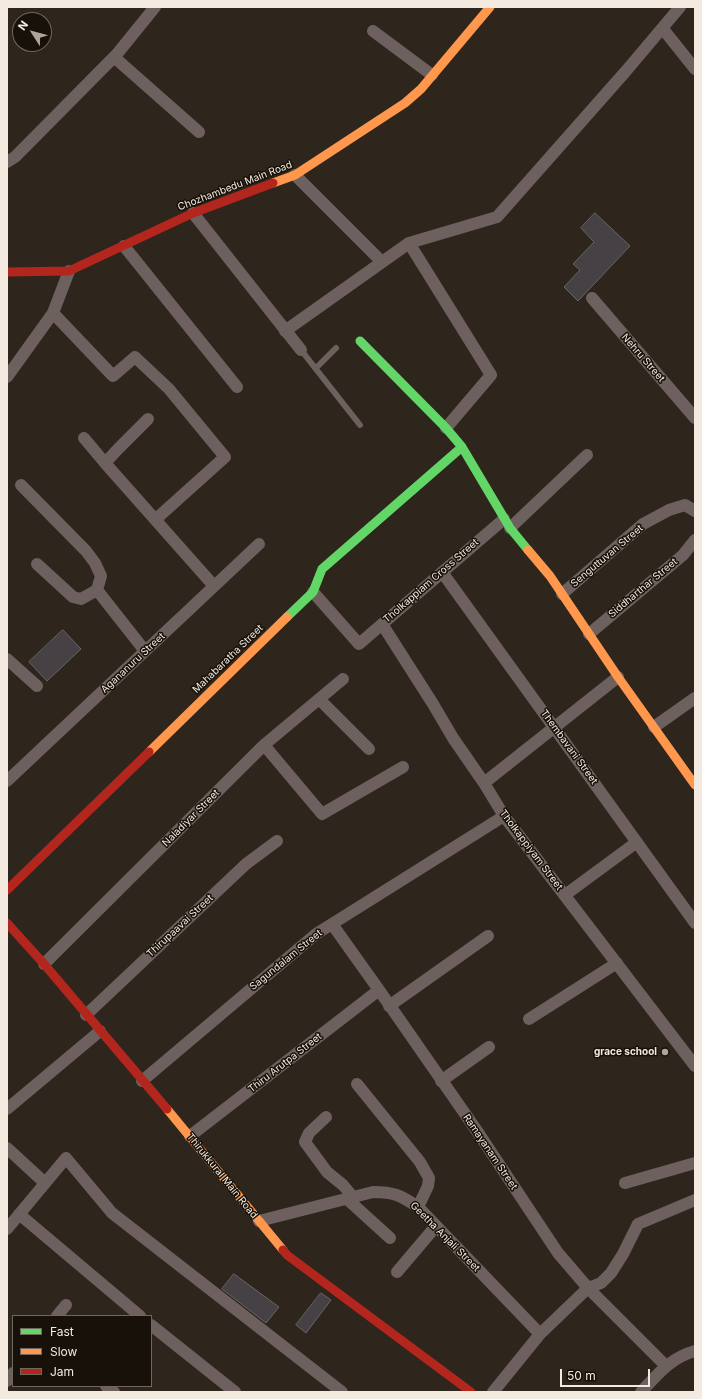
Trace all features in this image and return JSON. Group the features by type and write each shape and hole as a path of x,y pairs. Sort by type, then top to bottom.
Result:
{"street":[{"path":"7,162 15,157 114,57 155,7"},
{"name":"Chozhambedu Main Road","path":"7,272 69,271 193,212 295,175 405,103 421,89 490,7"},
{"path":"285,331 409,243 497,217 663,29 680,7"},
{"path":"663,29 695,69"},
{"path":"373,31 432,75"},
{"path":"114,57 199,132"},
{"path":"295,175 382,262"},
{"path":"193,212 300,350"},
{"path":"409,243 491,375 446,428"},
{"path":"124,246 237,387"},
{"path":"7,377 53,313 69,271"},
{"name":"Nehru Street","path":"592,298 694,413"},
{"path":"53,313 113,376 135,357 169,389 225,457 156,519"},
{"path":"360,341 446,428 462,447 507,523 550,576 618,677 695,785"},
{"path":"106,463 148,419"},
{"path":"84,438 214,586"},
{"name":"Mahabaratha Street","path":"7,890 313,592 322,569 462,447"},
{"name":"Tholkappiam Cross Street","path":"313,592 359,644 442,572 507,523 586,455"},
{"path":"21,485 86,551 95,563 101,576 97,590 81,599 73,597 37,564"},
{"name":"Senguttuvan Street","path":"562,594 643,524 669,510 685,505 695,511"},
{"name":"Siddharthar Street","path":"589,634 683,555 695,540"},
{"name":"Agananuru Street","path":"7,781 259,544"},
{"name":"Thembavani Street","path":"442,572 695,923"},
{"path":"97,590 145,651"},
{"name":"Tholkappiyam Street","path":"382,624 453,738 484,783 504,816 695,1066"},
{"path":"7,659 37,686"},
{"path":"484,783 618,677"},
{"name":"Naladiyar Street","path":"44,964 264,745 343,679"},
{"path":"654,727 695,698"},
{"path":"319,700 369,749"},
{"path":"264,745 322,814 403,767"},
{"name":"Sagundalam Street","path":"142,1081 316,934 504,816"},
{"name":"Thirupaavai Street","path":"86,1015 246,864 277,841"},
{"path":"564,895 638,842"},
{"name":"Thirukkural Main Road","path":"7,923 44,964 190,1136 287,1255 472,1392"},
{"name":"Ramayanam Street","path":"332,924 477,1131 558,1253 588,1288 666,1366"},
{"path":"389,1006 488,936"},
{"path":"528,1019 617,963"},
{"name":"Thiru Arutpa Street","path":"190,1136 379,990"},
{"path":"7,1109 100,1031"},
{"path":"441,1081 489,1047"},
{"path":"357,1084 420,1162 429,1178 428,1186 418,1207"},
{"path":"326,1117 309,1133 305,1142 327,1172 343,1185 350,1197 390,1238"},
{"path":"7,1148 45,1183"},
{"path":"7,1229 66,1158 112,1213 342,1392"},
{"path":"625,1183 695,1163"},
{"name":"Geetha Anjali Street","path":"259,1221 373,1192 389,1192 404,1197 418,1207 540,1334"},
{"path":"493,1392 540,1334 588,1288 601,1283 611,1273 623,1254 638,1224 695,1200"},
{"path":"19,1214 139,1315"},
{"path":"397,1272 436,1226"},
{"path":"58,1315 66,1305"},
{"path":"152,1326 235,1392"},
{"path":"641,1392 666,1366 680,1357 695,1351"}],"lane":[{"path":"316,368 336,348"},
{"path":"300,350 316,368 360,425"}],"building":[{"path":"595,213 630,246 578,301 564,287 580,270 573,264 594,242 581,228"},
{"path":"63,630 81,649 47,681 29,662"},
{"path":"234,1274 279,1307 266,1323 222,1289"},
{"path":"321,1293 331,1300 306,1333 296,1325"}],"traffic: fast":[{"path":"360,341 446,428 462,447 510,528 528,550"},
{"path":"287,617 313,592 322,569 462,447"}],"traffic: slow":[{"path":"273,183 295,175 405,103 421,89 490,7"},
{"path":"528,550 550,576 618,677 695,785"},
{"path":"149,752 287,617"},
{"path":"167,1109 283,1250"}],"traffic: jam":[{"path":"7,272 69,271 193,213 273,183"},
{"path":"7,890 149,752"},
{"path":"7,923 44,964 167,1109"},
{"path":"283,1250 287,1255 471,1392"}],"place":[{"name":"grace school","path":"665,1052"}]}
